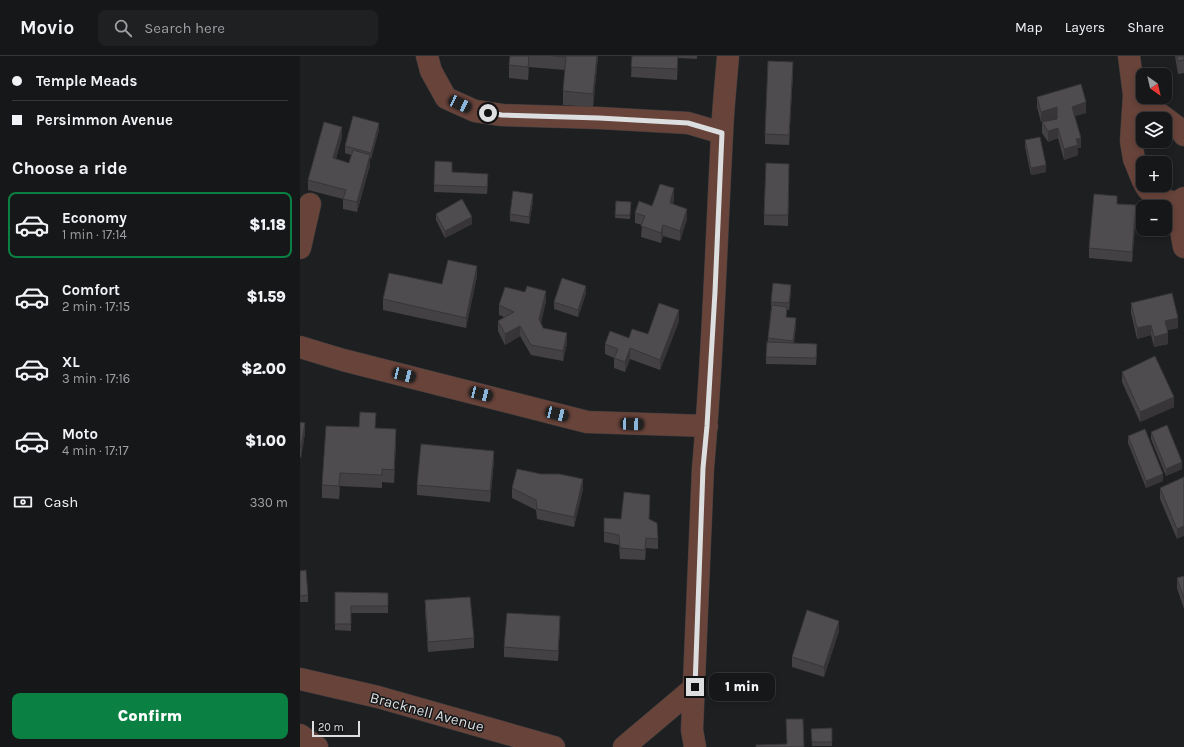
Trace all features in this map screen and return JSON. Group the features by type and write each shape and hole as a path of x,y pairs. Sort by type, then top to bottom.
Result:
{"street":[{"path":"428,56 431,71 446,98 474,111 502,115 688,123 722,133"},
{"path":"695,747 692,730 703,468 707,426 722,133 728,56"},
{"path":"1129,56 1134,95 1130,141 1136,164"},
{"path":"1134,95 1180,129 1184,135"},
{"path":"1151,192 1159,198 1180,200 1184,248"},
{"path":"300,248 310,204"},
{"path":"300,347 343,360 587,422 707,426"},
{"name":"Bracknell Avenue","path":"300,679 378,697 554,747"},
{"path":"624,747 695,687"},
{"path":"300,735 317,747"}],"building":[{"path":"510,56 529,56 528,67 509,65"},
{"path":"553,56 597,56 593,94 563,91 566,57"},
{"path":"632,56 678,56 677,69 631,67"},
{"path":"1177,56 1184,56 1184,60 1178,61"},
{"path":"768,61 793,62 789,135 765,134"},
{"path":"1081,84 1086,102 1072,107 1081,138 1076,139 1078,145 1064,149 1058,128 1048,131 1042,122 1057,119 1057,107 1041,112 1037,97"},
{"path":"353,116 379,123 371,153 345,146"},
{"path":"324,122 342,127 333,158 349,163 353,150 370,155 357,202 343,199 346,190 308,180"},
{"path":"1040,137 1046,165 1031,168 1025,140"},
{"path":"435,161 452,162 452,172 488,174 487,187 434,185"},
{"path":"766,163 789,164 788,215 764,215"},
{"path":"660,184 674,188 670,203 687,209 680,231 663,225 661,233 641,226 645,216 635,213 639,201 652,206"},
{"path":"513,191 533,194 529,217 510,214"},
{"path":"1094,194 1117,196 1117,204 1136,205 1132,252 1089,248"},
{"path":"462,199 472,217 445,231 436,214"},
{"path":"616,201 631,202 630,215 615,215"},
{"path":"448,260 477,266 466,318 383,299 389,273 442,284"},
{"path":"562,278 586,286 578,310 554,302"},
{"path":"773,283 791,285 789,303 771,302"},
{"path":"527,286 546,291 539,319 543,328 567,333 563,351 531,345 520,326 505,334 498,321 514,312 499,305 505,287 525,292"},
{"path":"1172,293 1178,318 1165,321 1168,333 1154,337 1151,325 1137,328 1131,303"},
{"path":"659,303 679,310 660,360 630,348 625,362 614,358 618,349 605,344 610,331 629,338 632,329 648,334"},
{"path":"772,305 787,307 786,317 796,318 793,341 768,338"},
{"path":"767,342 817,344 816,358 766,357"},
{"path":"1155,356 1174,397 1140,412 1122,372"},
{"path":"360,412 376,413 375,428 396,429 394,470 382,469 382,475 340,473 339,486 322,485 326,426 359,427"},
{"path":"300,422 305,423 301,447 300,447"},
{"path":"1167,425 1182,462 1166,469 1151,432"},
{"path":"1145,429 1163,474 1146,481 1128,436"},
{"path":"421,444 494,451 490,491 417,485"},
{"path":"517,469 541,474 559,474 583,479 574,517 537,509 536,500 512,488"},
{"path":"1184,477 1184,526 1177,529 1160,488"},
{"path":"624,492 650,495 649,519 657,523 658,539 646,538 645,550 620,548 619,535 604,532 604,518 621,519"},
{"path":"306,570 308,595 300,596 300,571"},
{"path":"1184,576 1184,599 1177,578"},
{"path":"335,592 388,593 388,606 351,606 351,624 335,624"},
{"path":"470,597 474,638 428,642 425,600"},
{"path":"807,610 839,621 824,667 792,657"},
{"path":"507,613 560,616 558,651 504,647"},
{"path":"786,719 803,719 804,747 756,747 756,745 787,744"},
{"path":"832,728 832,742 812,742 811,729"}],"route":[{"path":"488,113 502,115 688,123 722,133 715,292 703,468 695,687"}]}
